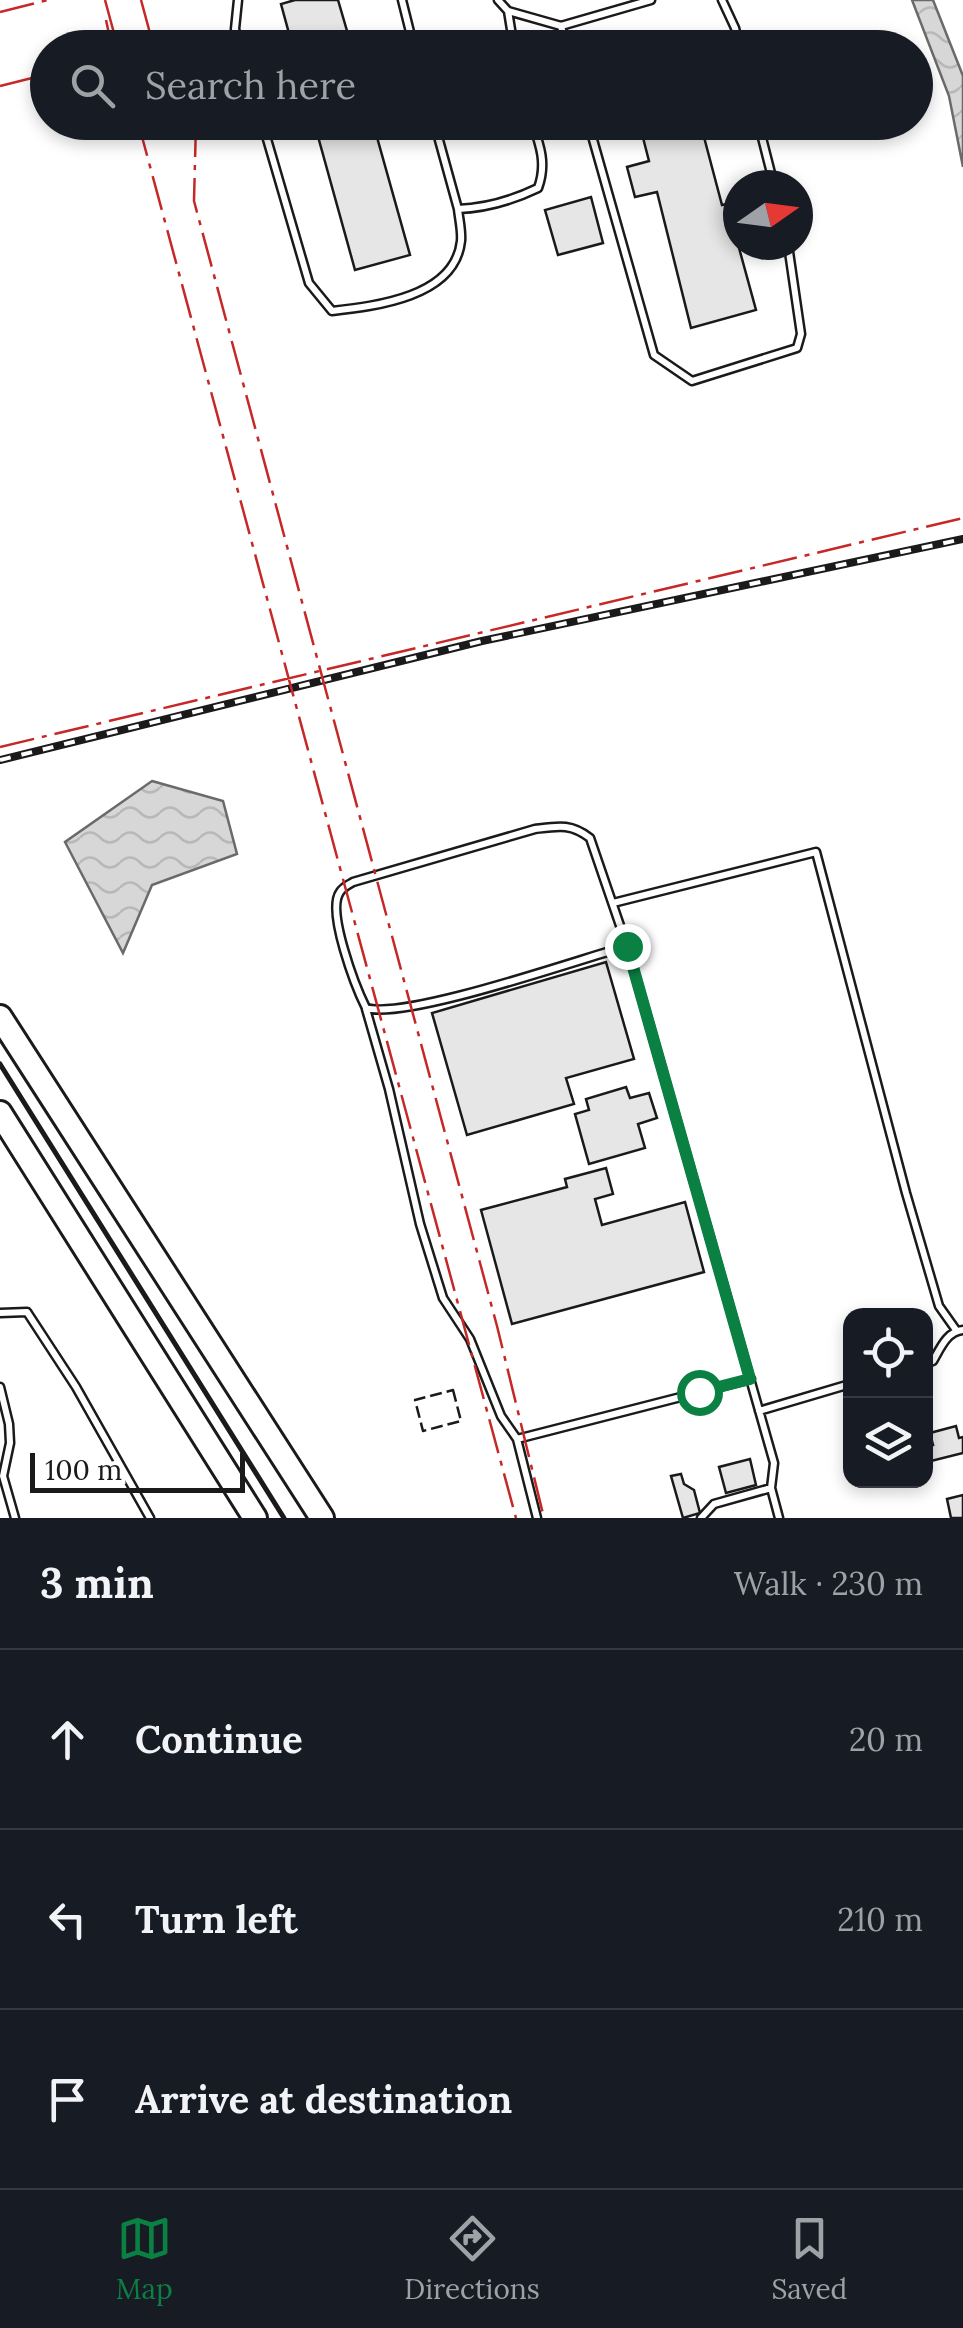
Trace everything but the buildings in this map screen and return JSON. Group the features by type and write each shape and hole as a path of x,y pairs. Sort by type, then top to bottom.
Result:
{"highway":[{"path":"0,1017 322,1518"},
{"path":"0,1113 255,1518"}],"lane":[{"path":"235,30 238,0"},
{"path":"402,0 410,30"},
{"path":"498,0 508,11 561,26 651,0"},
{"path":"722,0 736,30"},
{"path":"508,11 511,30"},
{"path":"561,26 562,30"},
{"path":"267,140 308,283 332,311 413,294 447,275 461,242 458,209 439,140"},
{"path":"458,209 518,198 538,188 544,174 538,140"},
{"path":"593,140 654,356 692,381 797,348 800,334 790,260"},
{"path":"763,140 770,170"},
{"path":"537,1518 516,1439 501,1416 470,1339 442,1298 420,1224 389,1089 342,942 336,904 340,892 353,882 565,825 590,838 627,946 774,1464 771,1488 779,1518"},
{"path":"612,903 816,852 939,1306 959,1330 945,1340 933,1359"},
{"path":"366,1008 379,1012 425,1004 627,946"},
{"path":"0,1313 27,1312 76,1388 150,1518"},
{"path":"516,1439 750,1379"},
{"path":"759,1411 843,1386"},
{"path":"0,1387 10,1442 3,1476 15,1518"},
{"path":"702,1518 714,1504 771,1488"}],"water":[{"path":"912,0 933,0 963,76 963,167 949,96 933,54 933,30 924,30"},
{"path":"152,781 223,801 237,854 152,885 123,953 65,842"}],"railway":[{"path":"0,760 482,641 963,539"}],"fence":[{"path":"453,1390 461,1421 423,1431 415,1400 453,1390"}],"wall":[{"path":"0,1064 284,1518"}],"power":[{"path":"0,12 48,0"},
{"path":"105,0 113,30"},
{"path":"141,0 149,30"},
{"path":"106,20 108,30"},
{"path":"0,86 30,78"},
{"path":"143,140 516,1518"},
{"path":"196,140 194,201 497,1326 544,1518"},
{"path":"0,747 963,518"}],"route":[{"path":"627,946 750,1379 699,1392"}]}
